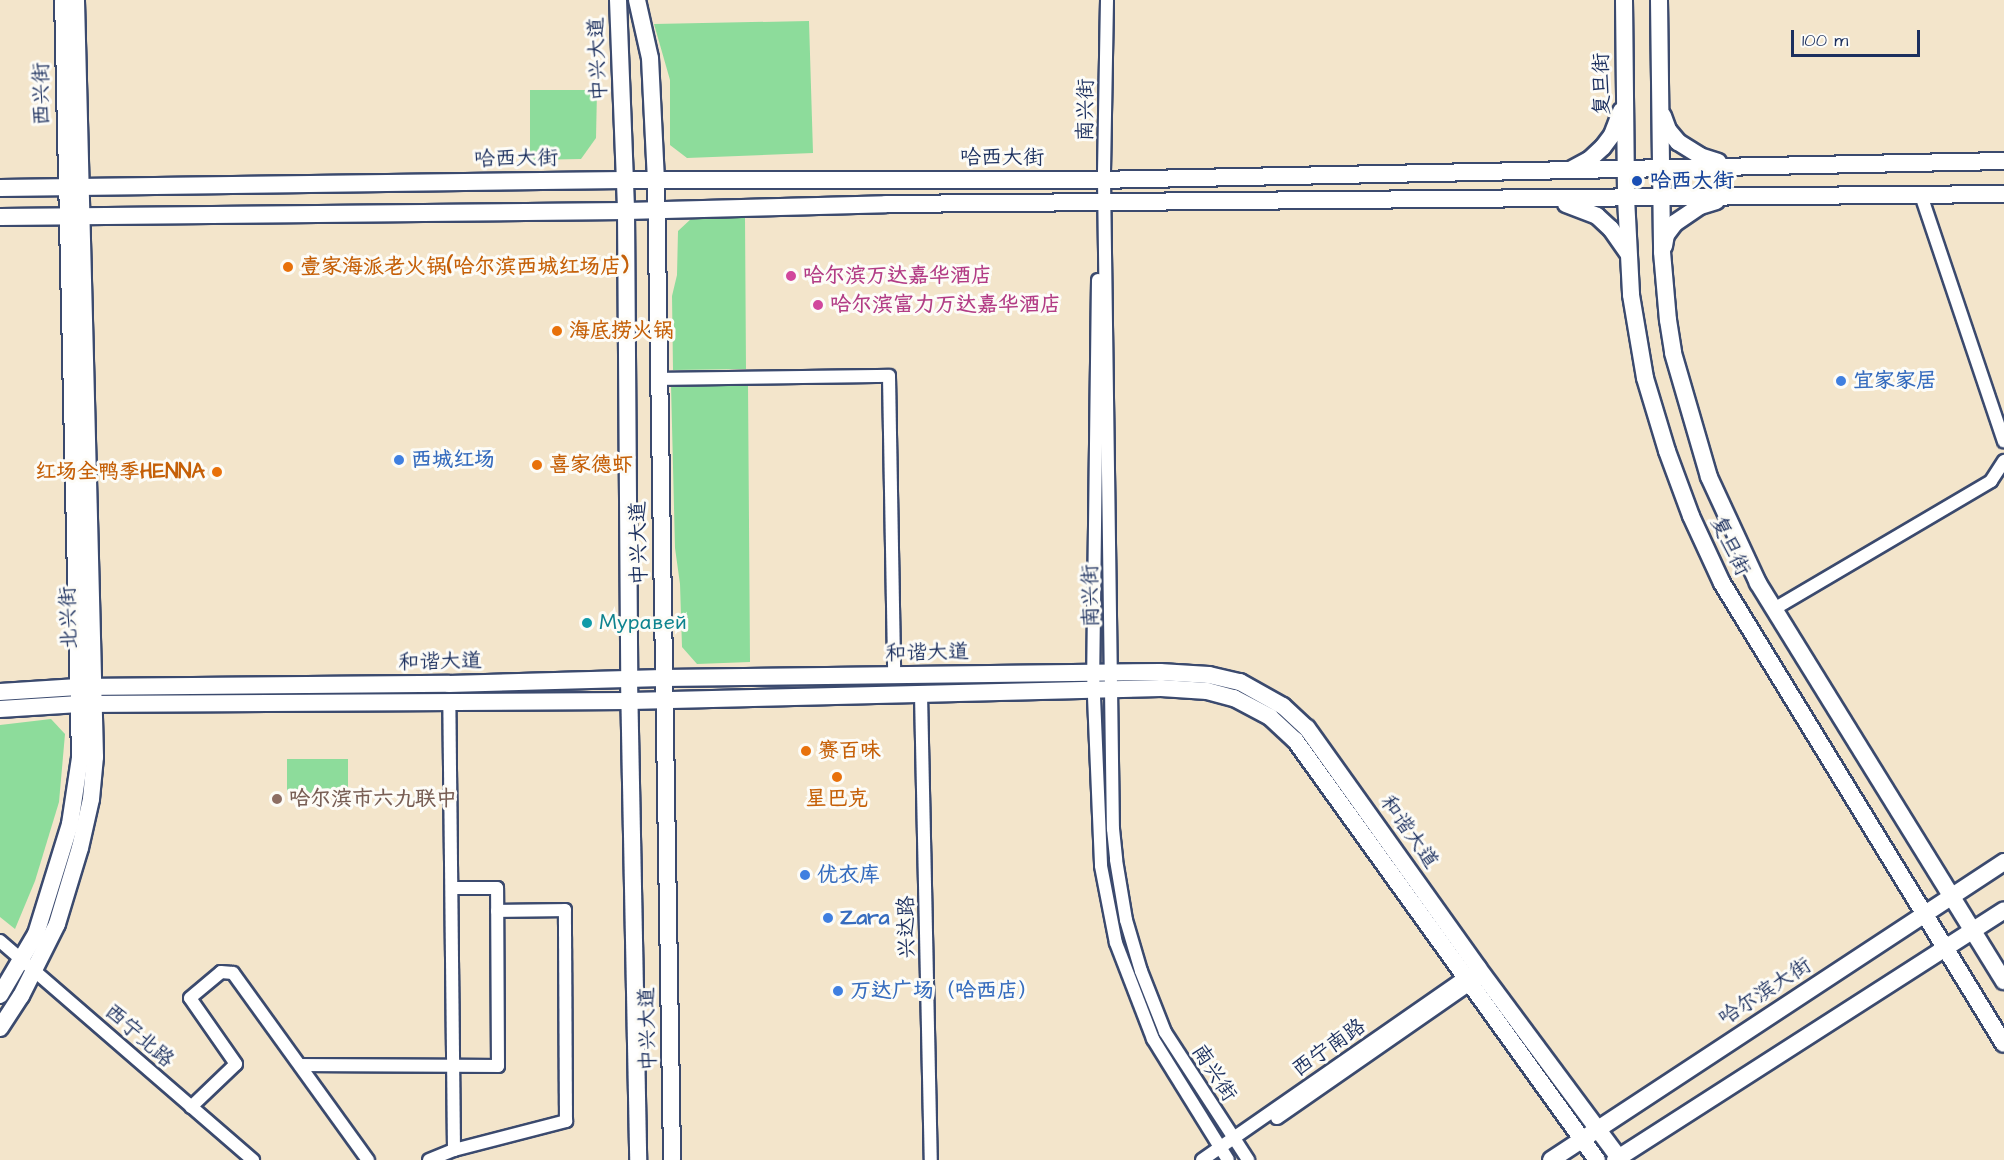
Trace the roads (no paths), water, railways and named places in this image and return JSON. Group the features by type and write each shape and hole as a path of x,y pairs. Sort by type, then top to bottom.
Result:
{"main road":[{"name":"西兴街","path":"63,0 74,187"},
{"name":"西兴街","path":"74,187 76,0"},
{"name":"中兴大道","path":"618,0 626,211 629,679 638,1160"},
{"name":"中兴大道","path":"637,0 650,58 657,181 672,1160"},
{"name":"复旦街","path":"1624,0 1626,198 1632,304 1645,378 1691,516 1722,583 2004,1044"},
{"name":"复旦街","path":"1659,0 1662,252 1673,353 1709,477 1735,537 1774,609 2004,981"},
{"path":"1568,171 1589,160 1603,147 1619,119 1624,98"},
{"path":"1661,107 1668,130 1686,148 1700,156 1734,166"},
{"name":"哈西大街","path":"0,188 624,180 1101,180 1626,171 1734,166 2004,161"},
{"name":"北兴街","path":"0,1028 34,971 57,924 81,848 94,767 86,695 74,187"},
{"path":"0,218 626,211 1102,202 2004,194"},
{"path":"1662,252 1666,235 1675,223 1700,206 1731,196"},
{"path":"1545,198 1585,209 1597,216 1611,229 1629,255"},
{"name":"和谐大道","path":"0,692 449,701 630,701 921,694 1112,681 1160,672 1222,677 1252,688 1283,706 1307,728 1598,1160"},
{"name":"和谐大道","path":"0,709 86,695 663,678 894,675 1094,682"},
{"name":"北兴街","path":"0,995 36,934 70,824 78,784 86,695"},
{"name":"哈尔滨大街","path":"1551,1160 2004,862"},
{"path":"1617,1159 2004,909"},
{"name":"和谐大道","path":"1474,976 1598,1128 1617,1159"}],"street":[{"name":"南兴街","path":"1099,0 1113,829 1126,920 1141,971 1165,1032 1248,1160"},
{"name":"南兴街","path":"1101,180 1107,0"},
{"path":"1921,195 2004,441"},
{"name":"南兴街","path":"1102,202 1094,682 1101,866 1116,943 1153,1039 1222,1156"},
{"path":"660,379 889,376 894,675"},
{"path":"1774,609 1992,481 2004,461"},
{"name":"兴达路","path":"921,694 932,1160"},
{"path":"449,701 454,1150"},
{"path":"300,1065 498,1066 497,888 452,888"},
{"path":"429,1160 454,1150 566,1121 565,910 497,911"},
{"name":"西宁北路","path":"0,941 253,1160"},
{"path":"191,1107 236,1064 190,998 221,972 233,973 368,1160"},
{"name":"西宁南路","path":"1202,1160 1222,1156 1235,1142 1474,976"}],"place":[{"name":"哈西大街","path":"1637,181"},
{"name":"壹家海派老火锅(哈尔滨西城红场店)","path":"288,267"},
{"name":"哈尔滨万达嘉华酒店","path":"791,276"},
{"name":"哈尔滨富力万达嘉华酒店","path":"818,305"},
{"name":"海底捞火锅","path":"557,331"},
{"name":"宜家家居","path":"1841,381"},
{"name":"西城红场","path":"399,460"},
{"name":"喜家德虾","path":"537,465"},
{"name":"红场全鸭季HENNA","path":"217,472"},
{"name":"Муравей","path":"587,623"},
{"name":"赛百味","path":"806,751"},
{"name":"星巴克","path":"837,777"},
{"name":"哈尔滨市六九联中","path":"277,799"},
{"name":"优衣库","path":"805,875"},
{"name":"Zara","path":"828,918"},
{"name":"万达广场（哈西店）","path":"838,991"}]}
